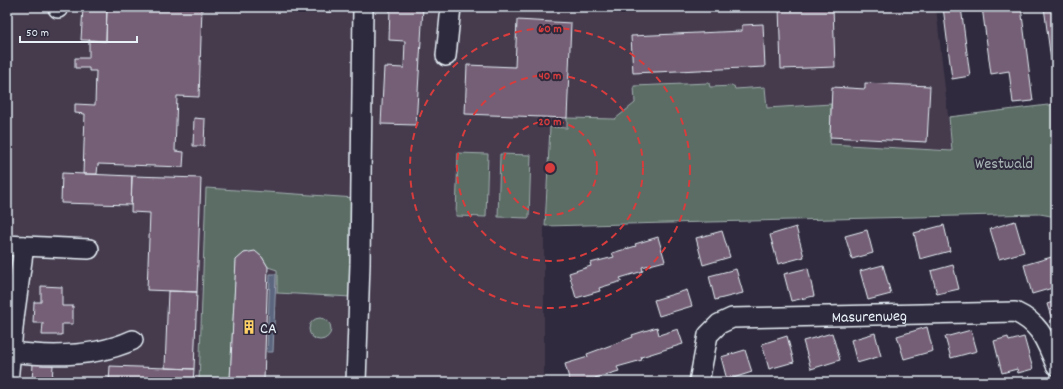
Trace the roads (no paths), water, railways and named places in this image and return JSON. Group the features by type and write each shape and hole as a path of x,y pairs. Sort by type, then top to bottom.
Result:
{"street":[{"path":"356,382 360,264 363,7"},
{"path":"446,56 451,7"},
{"path":"8,382 11,352 10,315 15,245 89,249"},
{"name":"Masurenweg","path":"699,382 708,335 719,324 732,318 1015,312 1027,318 1040,329 1056,365"},
{"path":"11,352 33,355 90,353 115,348 133,340"}],"water":[{"path":"270,274 276,274 273,352 267,352"}],"place":[{"name":"CA","path":"249,327"}],"park label":[{"name":"Westwald","path":"1004,162"}]}
